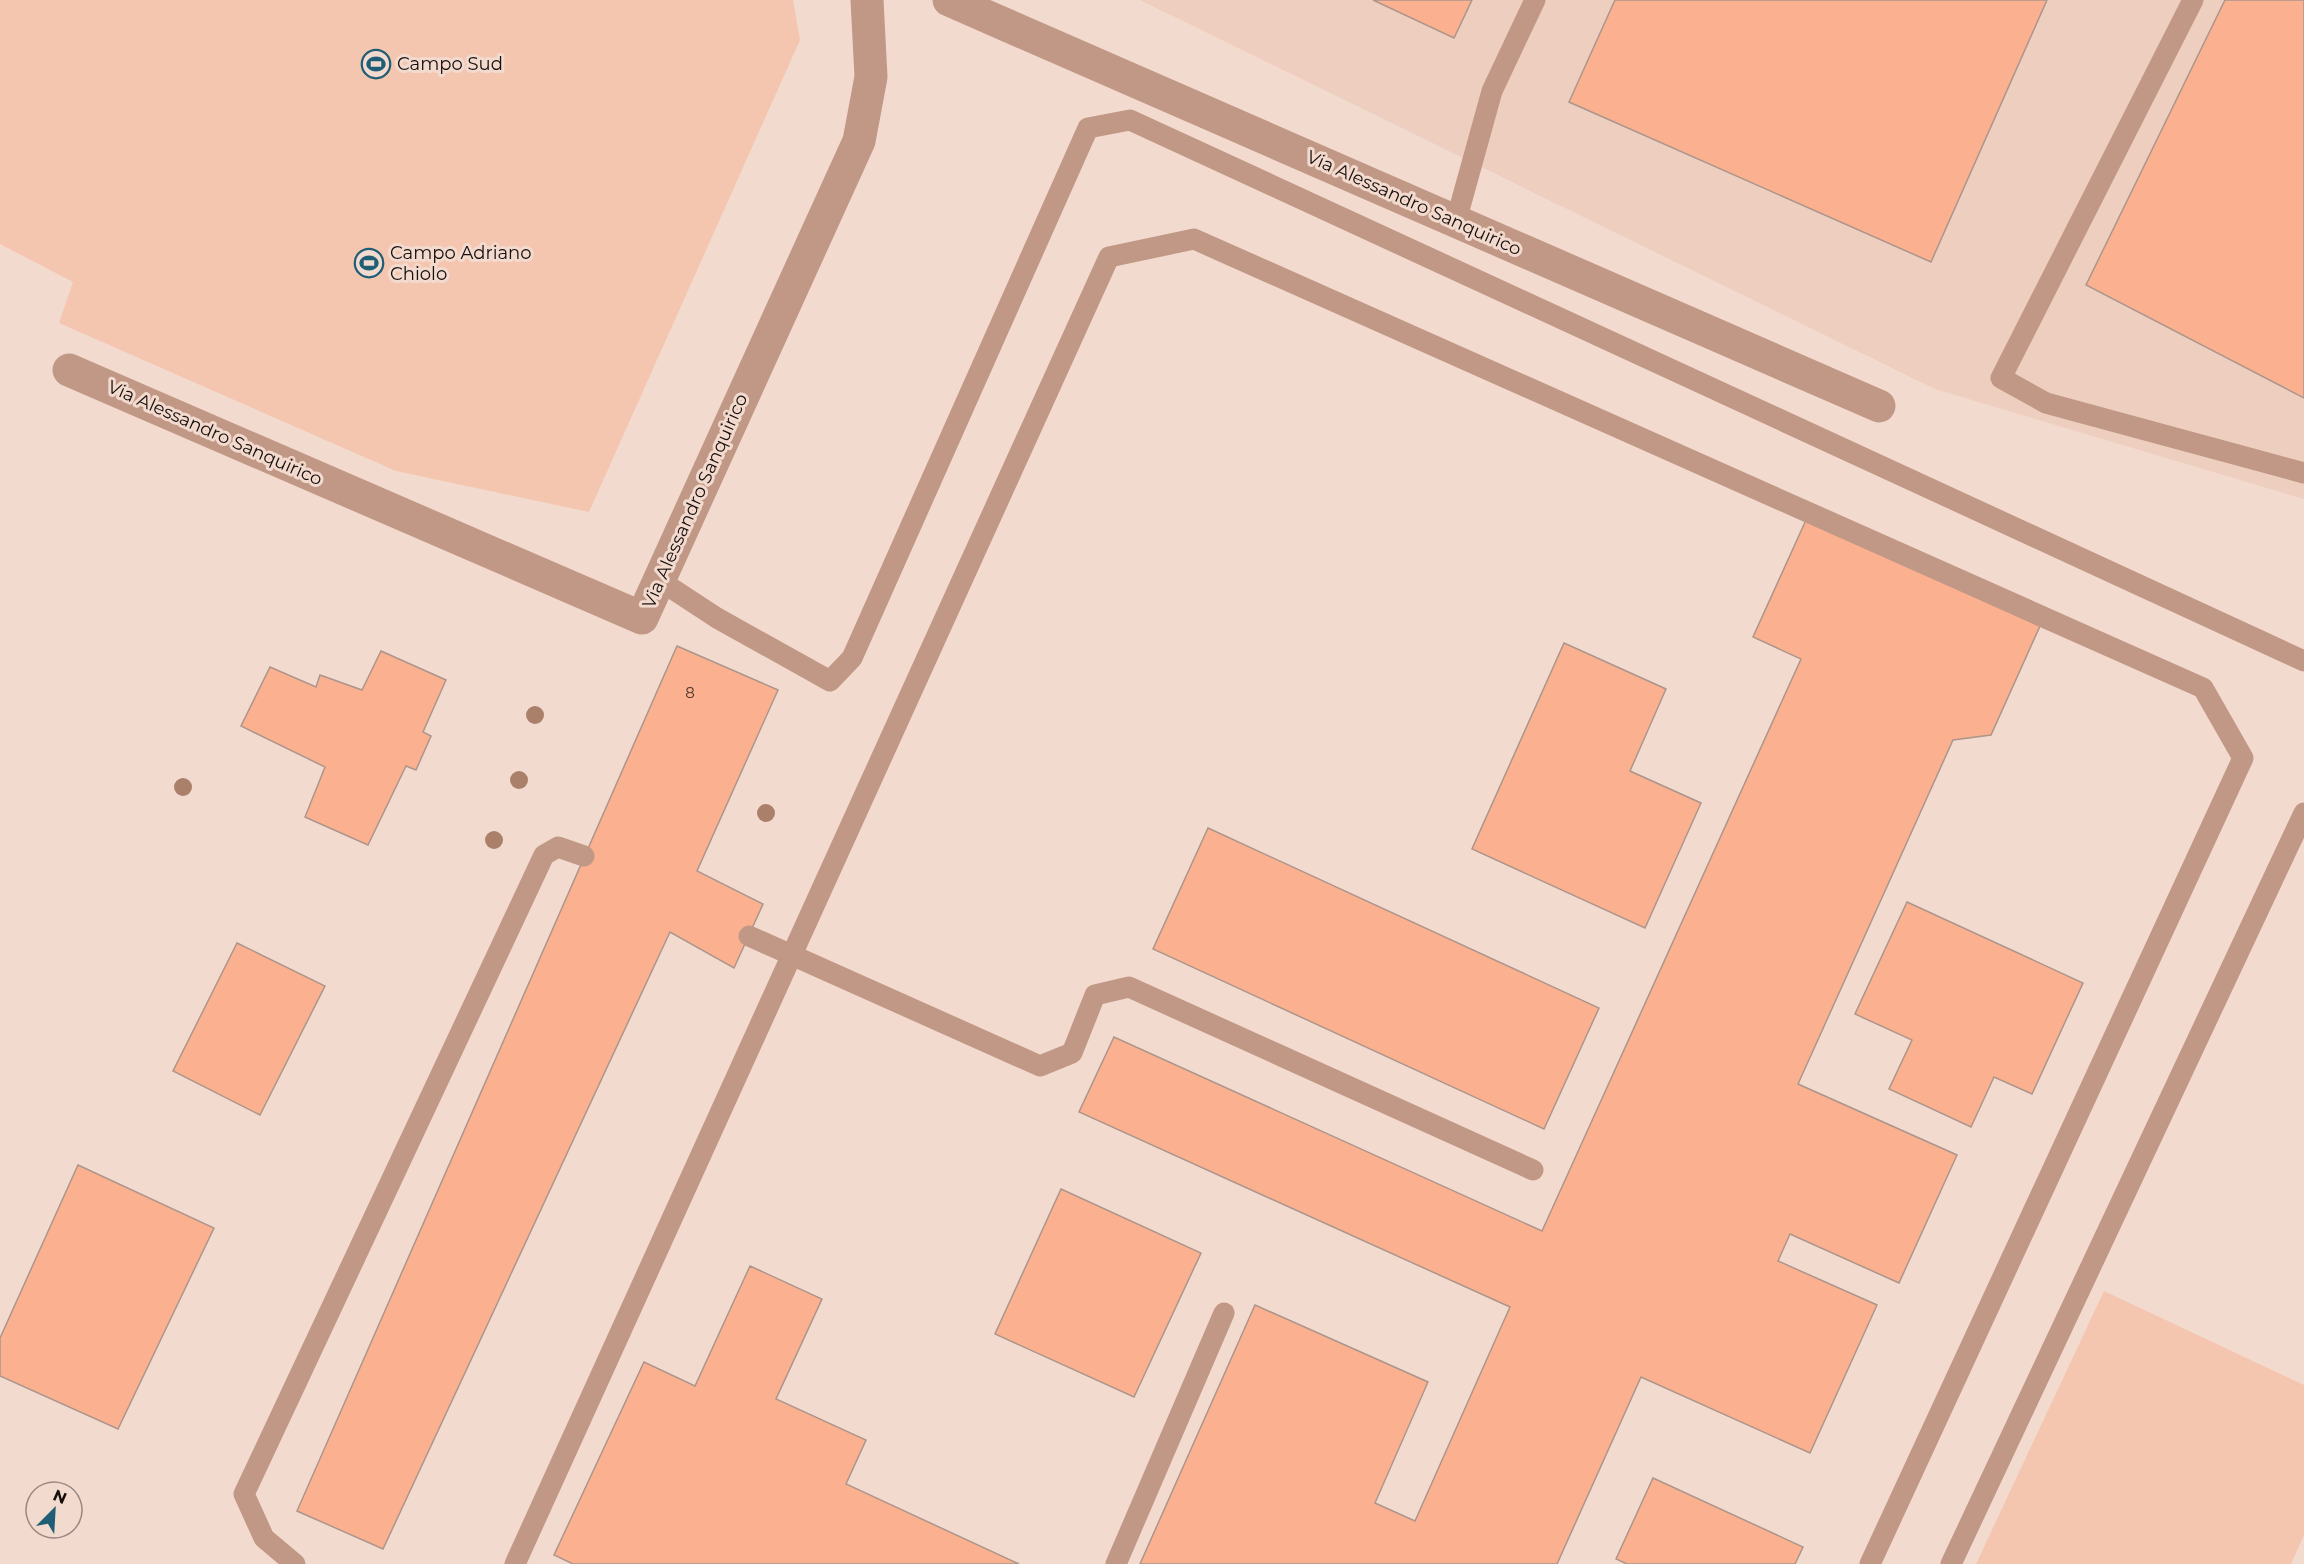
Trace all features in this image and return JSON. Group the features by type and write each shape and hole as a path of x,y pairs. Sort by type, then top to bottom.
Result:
{"street":[{"name":"Via Alessandro Sanquirico","path":"69,370 642,618 859,141 871,76 867,0"},
{"name":"Via Alessandro Sanquirico","path":"949,0 1880,406"}],"lane":[{"path":"1456,221 1492,91 1535,0"},
{"path":"2193,0 2001,378 2046,403 2304,473"},
{"path":"658,580 717,618 830,681 852,658 1088,128 1130,120 2304,661"},
{"path":"515,1564 1109,257 1194,239 2203,688 2243,758 1870,1564"},
{"path":"1951,1564 2304,813"},
{"path":"295,1564 264,1538 244,1494 544,855 558,847 584,856"},
{"path":"749,936 1040,1066 1072,1053 1095,995 1129,987 1533,1170"},
{"path":"1116,1564 1224,1313"}],"shaded area":[{"name":"Campo Adriano Chiolo","path":"0,0 793,0 800,40 589,512 396,471 59,323 73,282 0,244"},
{"path":"1140,0 2304,0 2304,499 1935,389"},
{"path":"2104,1291 2304,1385 2304,1535 2291,1564 1976,1564"}],"building":[{"path":"1373,0 1472,0 1454,38"},
{"path":"1615,0 2047,0 1931,262 1569,102"},
{"path":"2225,0 2304,0 2304,398 2086,285"},
{"path":"1806,520 2040,626 1991,735 1953,740 1798,1084 1957,1155 1899,1283 1790,1234 1778,1261 1877,1305 1810,1453 1641,1377 1557,1564 1140,1564 1255,1305 1428,1382 1375,1503 1415,1521 1510,1307 1079,1112 1114,1037 1542,1231 1801,659 1753,637"},
{"path":"1564,643 1666,689 1630,771 1701,803 1645,928 1472,849"},
{"path":"677,646 778,690 697,871 763,904 734,968 670,932 383,1549 297,1511"},
{"path":"381,651 446,680 423,732 431,736 416,770 406,766 368,845 305,817 325,767 241,726 270,667 316,687 320,675 362,690"},
{"path":"1208,828 1599,1008 1544,1129 1153,949"},
{"path":"1907,902 2083,983 2032,1094 1994,1077 1971,1127 1889,1089 1912,1040 1855,1014"},
{"path":"237,943 325,986 260,1115 173,1071"},
{"path":"78,1165 214,1228 118,1429 0,1376 0,1338"},
{"path":"1061,1189 1201,1253 1134,1397 995,1334"},
{"path":"750,1266 822,1299 776,1399 866,1440 846,1484 1019,1564 573,1564 554,1555 644,1362 695,1386"},
{"path":"1653,1478 1803,1547 1795,1564 1627,1564 1616,1559"}],"place":[{"name":"Campo Sud","path":"376,64"},
{"name":"Campo Adriano Chiolo","path":"369,263"}]}
